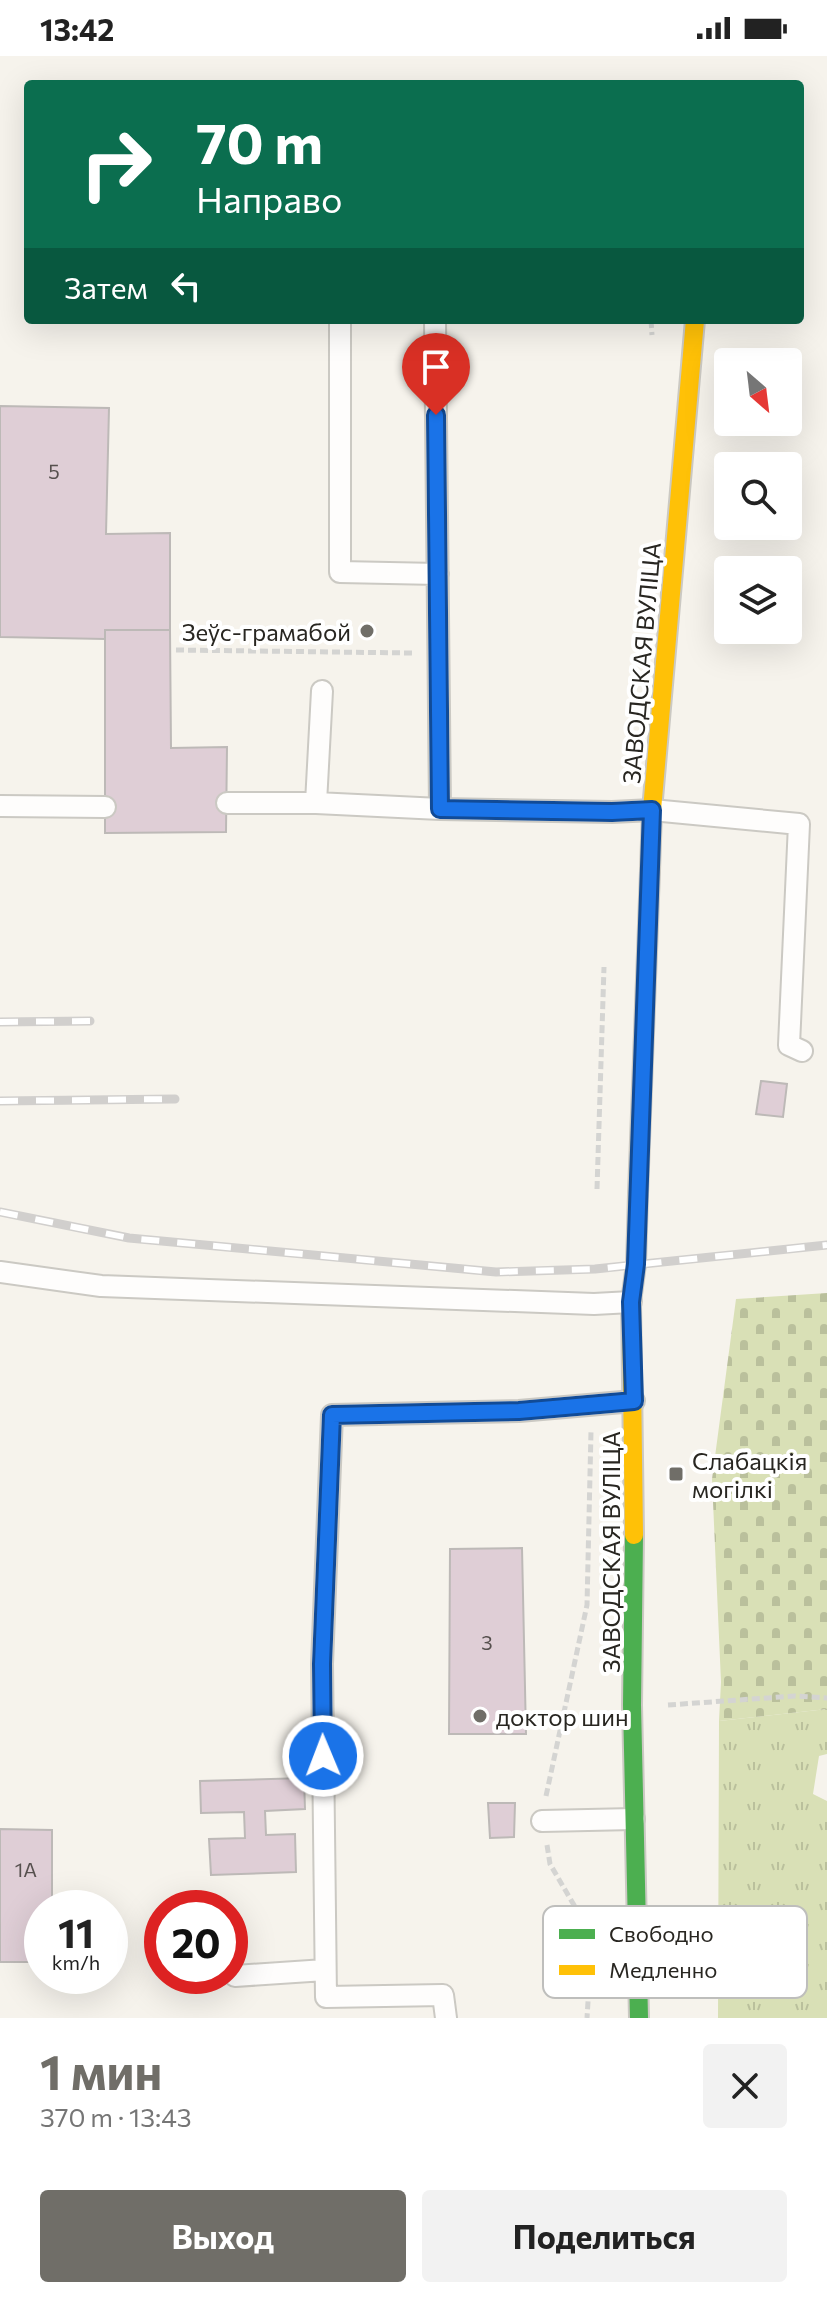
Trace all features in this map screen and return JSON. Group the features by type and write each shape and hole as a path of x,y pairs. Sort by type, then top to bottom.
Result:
{"street":[{"name":"ЗАВОДСКАЯ ВУЛІЦА","path":"636,1906 632,1705 634,1401 631,1302 636,1264 652,810 695,324"},
{"name":"ЗАВОДСКАЯ ВУЛІЦА","path":"638,1998 639,2018"}],"lane":[{"path":"340,324 340,572 438,574"},
{"path":"435,324 440,809"},
{"path":"316,803 322,691"},
{"path":"227,803 612,812 652,810 799,824 789,1045 802,1051"},
{"path":"0,806 105,807"},
{"path":"0,1272 101,1286 594,1304 631,1302"},
{"path":"446,2018 443,1995 326,1997 322,1664 332,1415 519,1411 634,1401"},
{"path":"542,1821 634,1819"},
{"path":"248,1975 325,1970"}],"path":[{"path":"176,650 438,653"},
{"path":"574,1906 550,1864 542,1821 587,1605 592,1405"},
{"path":"632,1705 795,1696 827,1698"},
{"path":"587,2018 588,1998"}],"green space":[{"path":"827,1293 827,1709 719,1721 721,1682 712,1479 736,1299"},
{"path":"827,1709 827,1754 819,1756 813,1794 827,1801 827,2018 718,2018 718,1998 807,1998 807,1906 718,1906 719,1721"}],"building":[{"path":"0,406 109,408 106,534 170,533 170,630 105,630 105,639 0,637"},
{"path":"105,630 170,630 171,748 227,747 226,832 105,833"},
{"path":"761,1081 787,1084 783,1117 756,1114"},
{"path":"522,1548 526,1734 449,1734 450,1549"},
{"path":"304,1778 305,1809 265,1811 266,1835 295,1834 296,1872 211,1875 209,1839 245,1838 244,1812 201,1813 200,1781"},
{"path":"488,1803 515,1803 514,1837 490,1838"},
{"path":"0,1829 52,1830 52,1890 24,1890 24,1962 0,1962"}],"railway":[{"path":"0,1022 90,1021"},
{"path":"0,1101 175,1099"},
{"path":"0,1212 129,1238 496,1272 595,1269 827,1245"}],"traffic: fast":[{"path":"638,1194 650,871"},
{"path":"634,1535 632,1705 636,1906"},
{"path":"639,1998 639,2018"}],"traffic: slow":[{"path":"650,871 652,810 695,324"},
{"path":"634,1535 631,1302 636,1264 638,1194"}],"place":[{"name":"Зеўс-грамабой","path":"367,631"},
{"name":"Слабацкія могілкі","path":"676,1474"},
{"name":"доктор шин","path":"480,1716"}],"route":[{"path":"323,1756 322,1664 332,1415 519,1411 634,1401 631,1302 636,1264 652,810 440,809 436,415"}]}
